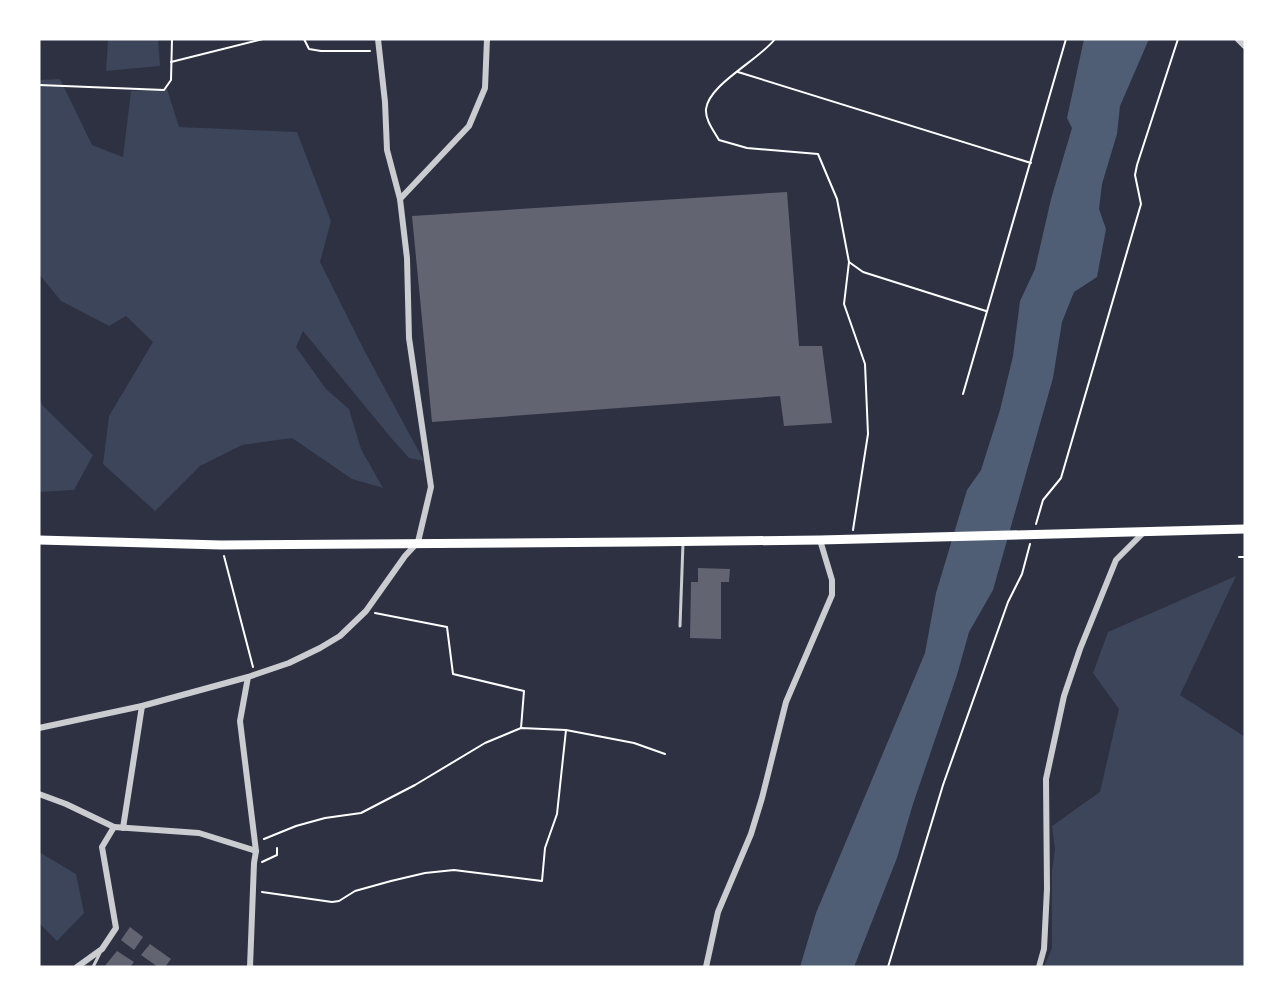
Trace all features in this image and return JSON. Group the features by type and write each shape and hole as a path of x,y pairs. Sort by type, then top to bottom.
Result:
{"main road":[{"path":"39,540 221,545 683,542 1245,529"}],"street":[{"path":"39,728 142,706 252,676 320,648 340,636 366,611 405,556 418,542 431,488 409,338 407,258 400,199 387,150 385,102 378,39"},
{"path":"400,199 470,126 485,88 487,39"},
{"path":"1239,39 1245,45"},
{"path":"1039,967 1044,949 1047,889 1046,779 1064,696 1080,649 1116,560 1146,530"},
{"path":"706,967 718,912 751,834 762,798 786,702 832,595 832,580 820,540"},
{"path":"250,967 256,851 240,721 252,676"},
{"path":"123,828 142,706"},
{"path":"39,794 114,827 199,833 256,851"},
{"path":"77,967 102,949 116,928 102,847 114,827"}],"lane":[{"path":"680,626 683,542"},
{"path":"93,967 102,949"}],"path":[{"path":"39,86 164,90 171,80 172,39"},
{"path":"171,62 263,39"},
{"path":"304,39 309,49 321,51 379,50"},
{"path":"775,39 738,72 722,82 706,110 709,123 719,140 747,148 818,154 837,199 849,262 844,304 865,364 868,434 852,538"},
{"path":"963,394 1066,39"},
{"path":"1034,532 1043,500 1061,478 1116,291 1141,204 1135,176 1137,165 1178,39"},
{"path":"738,72 1031,164"},
{"path":"849,262 863,272 986,311"},
{"path":"888,967 943,785 1008,602 1022,574 1031,543"},
{"path":"221,545 252,676"},
{"path":"1239,557 1245,557"},
{"path":"366,611 447,627 453,674 524,691 521,728"},
{"path":"260,843 268,836 296,826 325,818 361,813 415,785 485,743 521,728 567,730 634,743 665,754"},
{"path":"253,891 332,902 339,901 355,891 391,881 425,873 454,870 542,881 545,848 557,814 567,730"},
{"path":"254,863 277,855 277,848"}],"shaded area":[{"path":"108,39 158,39 160,66 106,71"},
{"path":"1084,39 1149,39 1120,106 1117,134 1102,184 1099,209 1106,229 1097,277 1074,292 1062,322 1053,378 993,590 969,632 897,858 854,967 800,967 816,913 925,653 936,593 967,490 981,470 1000,410 1013,356 1020,301 1035,269 1051,199 1072,128 1067,118"},
{"path":"60,79 92,145 123,157 131,91 167,89 179,127 297,132 331,221 320,262 424,461 409,458 303,331 296,347 326,389 349,409 361,449 383,488 352,479 292,438 242,445 200,466 155,511 103,464 109,416 153,342 126,316 109,326 61,301 39,274 39,80"},
{"path":"39,399 43,406 93,455 74,490 39,492"},
{"path":"1236,576 1180,695 1245,737 1245,967 1044,967 1052,948 1052,871 1055,849 1052,826 1100,792 1119,709 1093,673 1108,632"},
{"path":"39,852 76,874 84,913 57,941 39,923"}],"building":[{"path":"787,192 799,346 822,346 832,423 784,426 780,396 432,422 412,216"},
{"path":"698,568 730,569 729,582 721,582 721,639 690,638 691,582 698,582"},
{"path":"130,927 143,937 134,950 121,940"},
{"path":"150,944 171,959 165,967 158,967 141,955"},
{"path":"117,951 134,962 130,967 104,967"}]}
